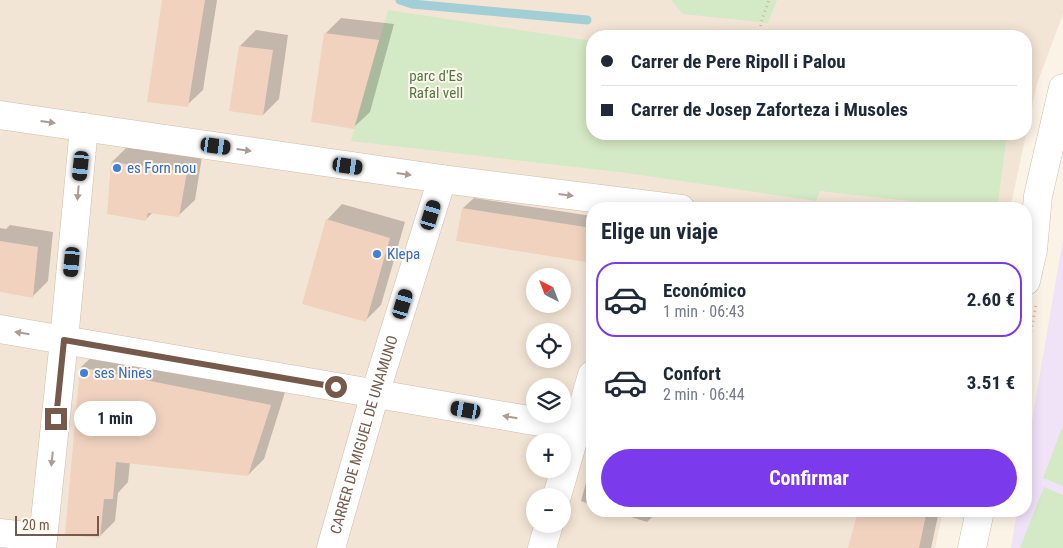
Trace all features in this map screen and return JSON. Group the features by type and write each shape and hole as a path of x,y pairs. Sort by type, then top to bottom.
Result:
{"street":[{"path":"1032,232 1038,196 1063,88"},
{"path":"0,115 608,202"},
{"path":"0,533 43,543 84,127"},
{"name":"CARRER DE MIGUEL DE UNAMUNO","path":"331,548 375,394 442,179"},
{"path":"0,329 584,430"},
{"path":"560,488 584,430 586,416"},
{"path":"972,548 979,517"},
{"path":"542,548 546,533"}],"path":[{"path":"760,30 761,22 769,0"}],"shaded area":[{"path":"0,0 1063,0 1063,14 1037,84 1032,107 1032,30 586,30 586,140 1025,140 1012,202 586,202 586,517 942,517 935,548 0,548"},
{"path":"1063,238 1063,548 1011,548 1016,517 1032,517 1032,421"}],"green space":[{"path":"671,0 777,0 768,23 683,14"},
{"name":"parc d'Es Rafal vell","path":"388,10 586,40 586,140 1006,140 998,202 917,202 820,191 816,201 627,173 351,141"},
{"path":"1063,425 1063,486 1043,478"},
{"path":"1044,487 1063,495 1063,548 1020,548"}],"building":[{"path":"162,0 205,0 188,107 147,102"},
{"path":"324,33 379,40 354,129 311,122"},
{"path":"239,46 273,50 263,116 229,111"},
{"path":"111,162 187,172 179,217 148,213 146,221 107,214"},
{"path":"462,208 586,227 586,262 456,241"},
{"path":"326,219 390,238 366,322 302,304"},
{"path":"0,241 38,247 33,298 0,292"},
{"path":"80,367 271,405 248,476 116,462 113,499 104,499 100,538 65,535"},
{"path":"856,517 926,517 919,548 848,548"}],"waterway":[{"path":"400,0 412,4 587,20"}],"place":[{"name":"es Forn nou","path":"117,168"},
{"name":"Klepa","path":"377,254"},
{"name":"ses Nines","path":"84,373"}],"route":[{"path":"56,419 64,340 336,387"}]}
